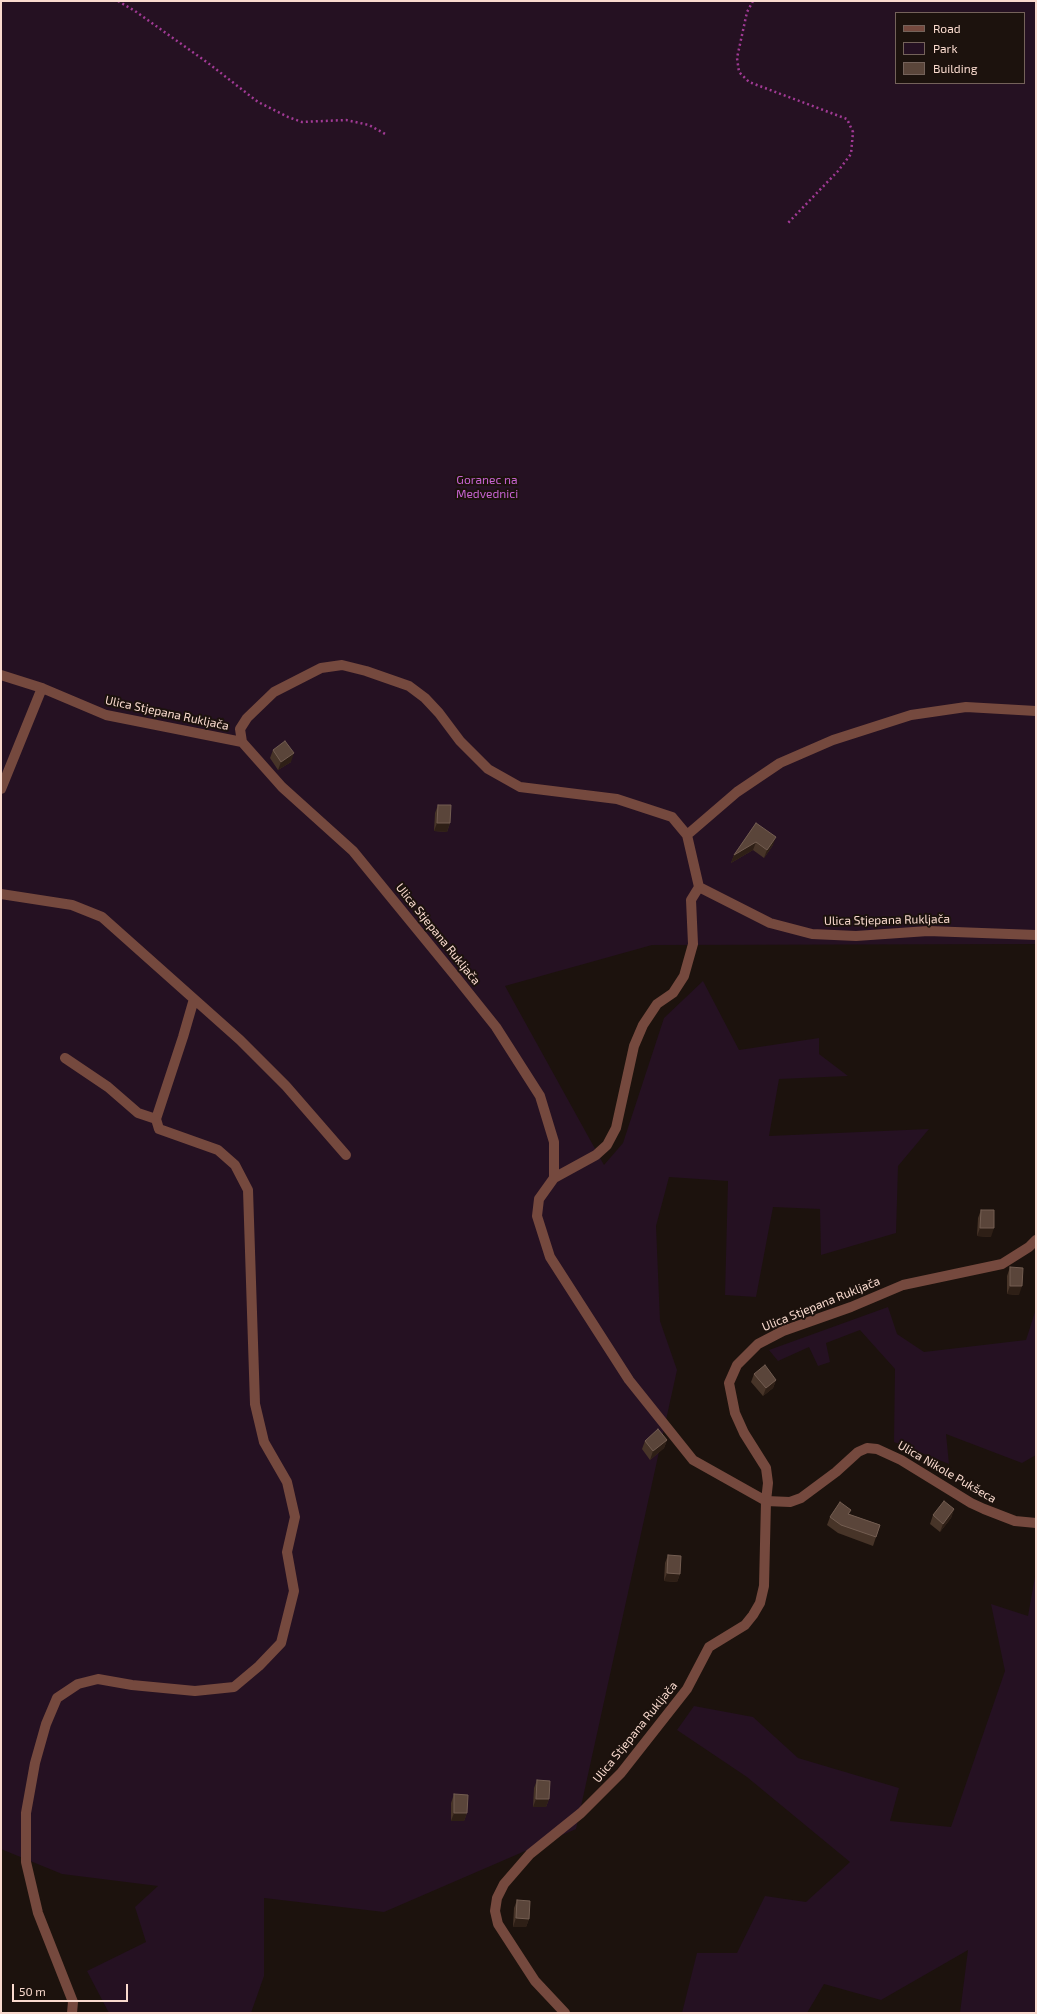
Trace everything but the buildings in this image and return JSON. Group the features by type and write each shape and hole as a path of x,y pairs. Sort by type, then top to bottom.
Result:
{"street":[{"name":"Ulica Stjepana Rukljača","path":"554,1178 554,1142 540,1096 496,1028 353,851 282,787 242,742 240,729 247,718 274,692 321,668 342,665 409,686 425,698 439,713 460,741 488,770 520,787 617,799 672,818 688,835"},
{"name":"Ulica Stjepana Rukljača","path":"1,675 42,688 106,715 242,742"},
{"path":"1,789 42,688"},
{"path":"766,1501 693,1460 629,1380 550,1257 537,1216 539,1199 554,1178 596,1155 607,1145 616,1128 634,1046 643,1025 657,1004 672,993 684,976 693,944 691,900 700,887 688,835 737,792 780,763 833,740 912,715 950,709 966,707 1036,711"},
{"name":"Ulica Stjepana Rukljača","path":"700,887 770,922 812,934 856,936 928,932 1036,935"},
{"path":"1,894 72,905 102,917 240,1040 286,1086 346,1155"},
{"path":"72,2013 73,2002 38,1913 26,1862 26,1813 35,1763 46,1724 57,1698 78,1684 98,1679 132,1685 195,1691 234,1687 259,1666 281,1643 294,1591 286,1552 295,1517 287,1482 264,1442 255,1404 248,1190 235,1165 218,1150 159,1129 156,1119 194,999"},
{"path":"65,1058 108,1087 138,1113 156,1119"},
{"name":"Ulica Stjepana Rukljača","path":"565,2013 535,1981 498,1924 495,1911 497,1898 504,1884 530,1854 581,1813 621,1773 687,1689 709,1648 745,1625 753,1616 760,1603 764,1586 766,1501 768,1483 766,1468 744,1433 735,1413 729,1383 737,1365 758,1344 784,1331 851,1307 903,1285 1002,1264 1029,1248 1036,1240"},
{"name":"Ulica Nikole Pukšeca","path":"766,1501 790,1502 801,1498 831,1476 858,1452 867,1448 888,1452 913,1466 970,1503 1015,1521 1036,1523"}],"path":[{"path":"118,1 135,11 208,63 258,102 288,117 302,122 346,120 369,125 386,135"},
{"path":"753,1 747,12 737,58 739,72 749,82 848,119 853,132 851,154 838,171 787,224"}],"green space":[{"name":"Goranec na Medvednici","path":"1,1 1036,1 1036,944 652,945 505,986 604,1165 623,1143 664,1018 703,981 739,1050 819,1038 819,1054 848,1076 779,1079 769,1136 929,1129 898,1166 896,1233 821,1255 820,1209 773,1207 756,1297 725,1295 728,1181 669,1177 656,1226 660,1321 677,1370 576,1829 384,1912 264,1898 264,1976 251,2013 109,2013 87,1971 146,1942 135,1907 158,1886 62,1874 1,1849"},
{"path":"888,1307 897,1334 924,1352 1026,1340 1036,1309 1036,1455 1022,1463 946,1434 949,1464 894,1442 895,1369 860,1330 826,1343 830,1362 818,1366 809,1347 778,1361 769,1350"},
{"path":"1036,1571 1036,2013 960,2013 968,1950 881,2000 824,1984 807,2013 682,2013 697,1953 737,1953 765,1896 806,1902 850,1862 747,1777 677,1730 694,1706 753,1717 798,1758 899,1788 890,1821 951,1827 1005,1671 991,1604 1028,1616"}]}
